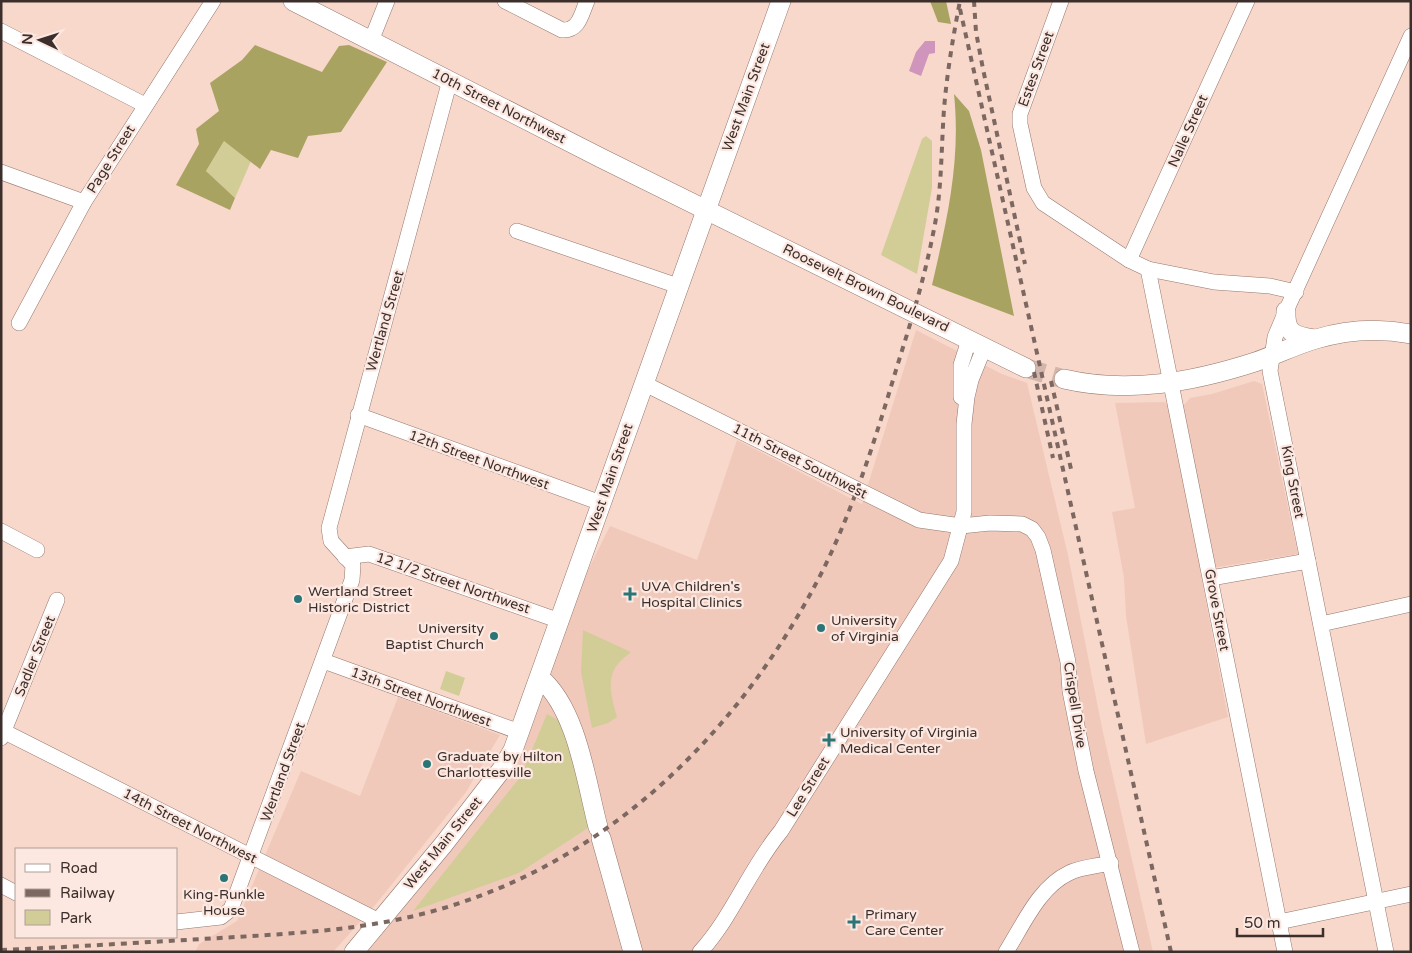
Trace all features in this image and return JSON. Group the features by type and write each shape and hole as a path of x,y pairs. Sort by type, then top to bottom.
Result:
{"main road":[{"name":"10th Street Northwest","path":"294,1 705,210"},
{"name":"West Main Street","path":"354,952 502,769 513,750 781,1"},
{"name":"Roosevelt Brown Boulevard","path":"705,210 1026,368"},
{"path":"1286,311 1285,323 1291,332 1301,337 1314,339"},
{"path":"1064,379 1109,386 1172,383 1220,373 1314,339 1343,333 1368,331 1411,334"},
{"path":"540,678 554,689 566,712 633,952"}],"street":[{"name":"Page Street","path":"19,323 84,202 213,1"},
{"path":"371,41 387,1"},
{"path":"505,1 562,30 568,30 578,24 587,1"},
{"name":"Estes Street","path":"1061,1 1020,114 1020,124 1037,195 1043,203 1129,260"},
{"name":"Nalle Street","path":"1129,260 1247,1"},
{"path":"1,31 145,105"},
{"name":"King Street","path":"1386,952 1270,371 1275,338 1286,311 1411,36"},
{"name":"Wertland Street","path":"181,922 226,914 231,909 348,588 344,576 345,557 331,541 329,528 450,80"},
{"path":"1,172 84,202"},
{"path":"517,231 678,286"},
{"path":"1129,260 1148,269 1214,282 1270,286 1296,292"},
{"name":"Grove Street","path":"1148,269 1286,952"},
{"name":"Lee Street","path":"700,952 727,916 768,847 781,830 951,561 962,526 964,512 964,424 960,374 962,356 977,344"},
{"name":"11th Street Southwest","path":"643,383 919,520 962,526"},
{"name":"12th Street Northwest","path":"358,415 601,503"},
{"name":"Crispell Drive","path":"962,526 990,523 1022,524 1032,529 1043,550 1068,662 1070,691 1086,771 1111,862 1132,952"},
{"path":"1,531 37,550"},
{"name":"12 1/2 Street Northwest","path":"345,557 369,554 560,621"},
{"path":"1211,578 1308,561"},
{"name":"Sadler Street","path":"2,734 57,600"},
{"path":"1321,624 1411,604"},
{"name":"13th Street Northwest","path":"322,663 329,663 520,732"},
{"name":"14th Street Northwest","path":"2,734 379,921"},
{"path":"1006,952 1052,883 1070,872 1111,862"},
{"path":"1,886 15,893"},
{"path":"1280,922 1411,894"}],"shaded area":[{"path":"930,1 946,1 951,24 938,22"},
{"path":"925,41 935,41 935,53 929,54 921,76 909,71 916,52"},
{"path":"255,45 322,72 339,46 349,45 387,62 341,132 308,136 298,158 271,150 260,169 224,141 206,171 235,198 230,210 176,185 199,144 196,129 219,111 210,83 242,60"},
{"path":"954,94 969,111 981,150 1014,316 932,285 943,237 954,167 956,119"},
{"name":"University of Virginia","path":"916,330 1002,374 1027,383 1068,555 1102,728 1153,952 358,952 481,798 546,655 610,526 697,560 737,440 862,504"},
{"path":"1254,381 1262,384 1298,554 1200,570 1228,717 1146,744 1126,616 1124,578 1112,512 1135,508 1115,403 1164,402 1168,405 1184,405 1190,398 1212,394"},
{"path":"398,697 500,735 466,792 376,904 333,952 195,952 199,944 237,921 301,771 360,796"}],"green space":[{"path":"926,136 932,141 932,188 917,274 881,255 922,139"},
{"path":"224,141 251,161 235,198 206,171"},
{"path":"583,630 631,652 621,660 612,675 611,693 617,717 608,723 592,728 581,672"},
{"path":"446,671 465,678 459,696 440,689"},
{"path":"547,714 564,723 591,826 519,873 413,911 521,776"}],"tunnel":[{"path":"1026,368 1064,379"}],"railway":[{"path":"1,950 293,933 366,925 414,916 482,895 545,867 603,831 657,788 706,740 751,687 790,629 824,568 846,519 864,470 911,319 933,234 940,188 947,82 960,1"},
{"path":"974,1 976,32 983,69 1025,264"},
{"path":"960,9 1171,952"},
{"path":"1034,372 1053,458"},
{"path":"1051,381 1071,469"}],"place":[{"name":"UVA Children's Hospital Clinics","path":"630,594"},
{"name":"Wertland Street Historic District","path":"298,599"},
{"name":"University of Virginia","path":"821,628"},
{"name":"University Baptist Church","path":"494,636"},
{"name":"University of Virginia Medical Center","path":"829,740"},
{"name":"Graduate by Hilton Charlottesville","path":"427,764"},
{"name":"King-Runkle House","path":"224,878"},
{"name":"Primary Care Center","path":"854,922"}]}
